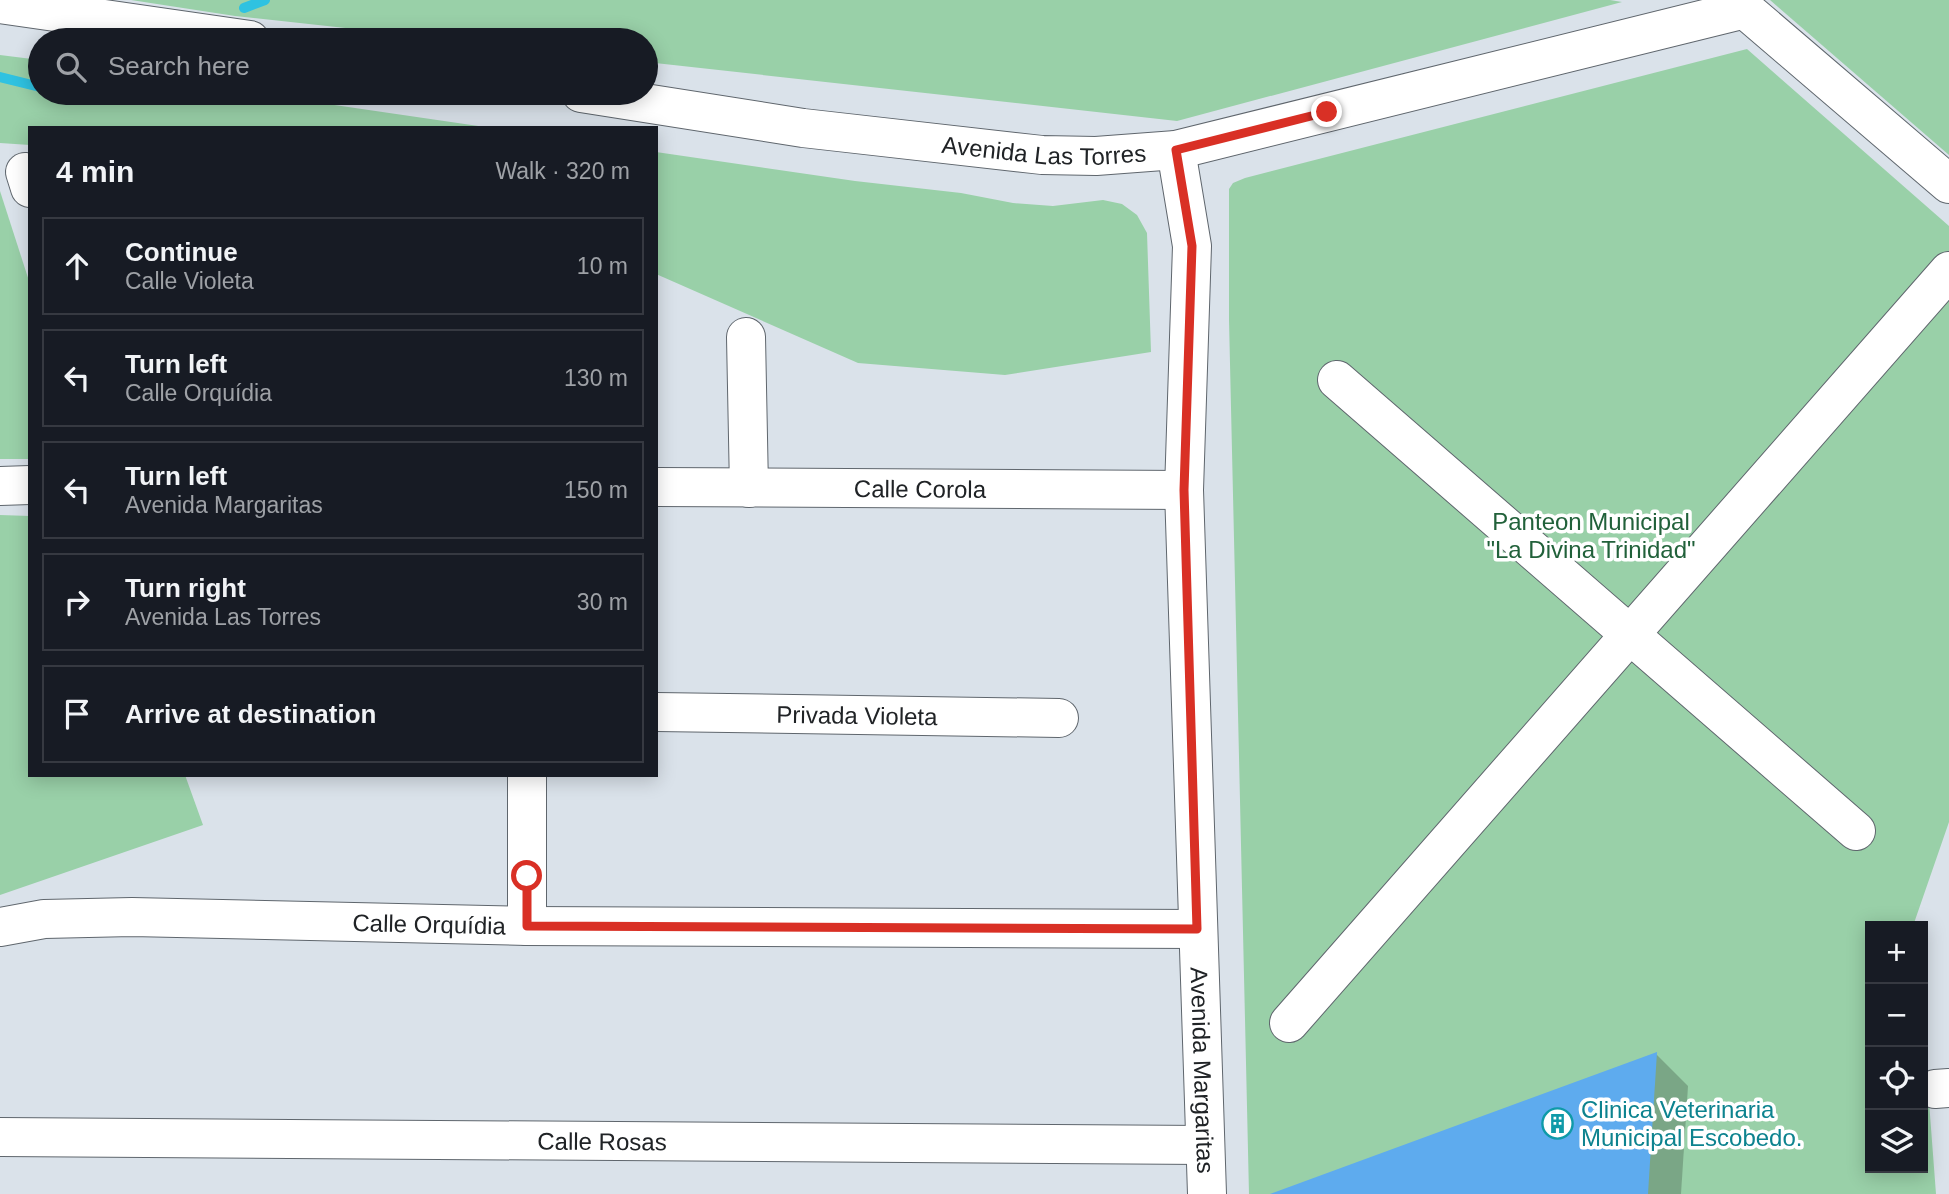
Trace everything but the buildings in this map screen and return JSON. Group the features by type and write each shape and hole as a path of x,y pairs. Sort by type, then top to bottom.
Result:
{"street":[{"path":"0,4 167,28"},
{"path":"1739,5 1949,184"},
{"name":"Avenida Las Torres","path":"657,105 803,128 1042,155 1096,156 1176,150 1739,5"},
{"name":"Avenida Margaritas","path":"1176,150 1192,246 1184,490 1207,1194"},
{"path":"1289,1023 1949,271"},
{"path":"746,337 749,488"},
{"path":"1337,380 1856,831"},
{"path":"0,485 28,485"},
{"name":"Calle Corola","path":"658,487 1184,490"},
{"name":"Privada Violeta","path":"658,712 1059,718"},
{"path":"527,777 527,926"},
{"name":"Calle Orquídia","path":"0,928 44,919 132,917 527,926 1197,929"},
{"name":"Calle Rosas","path":"0,1137 1205,1145"}],"green space":[{"path":"131,0 1622,2 1177,121 658,63 658,28 345,28 235,16"},
{"path":"1770,0 1949,0 1949,155"},
{"name":"Panteon Municipal \"La Divina Trinidad\"","path":"1747,49 1949,226 1949,822 1915,921 1865,921 1865,1173 1928,1173 1928,1088 1936,1194 1249,1194 1229,320 1229,189 1233,183"},
{"path":"0,55 28,58 28,105 335,105 478,126 28,126 28,145 0,143"},
{"path":"658,152 855,181 961,193 1013,203 1053,206 1103,200 1122,204 1137,215 1147,233 1151,352 1005,375 858,363 658,275"},
{"path":"0,191 28,278 28,459 0,459"},
{"path":"0,515 28,516 28,777 186,777 203,825 0,895"}],"waterway":[{"path":"244,8 265,0"},
{"path":"0,77 28,84"}],"place":[{"name":"Clinica Veterinaria Municipal Escobedo.","path":"1558,1123"}],"route":[{"path":"527,876 527,926 1197,929 1184,490 1192,246 1176,150 1327,112"}]}
